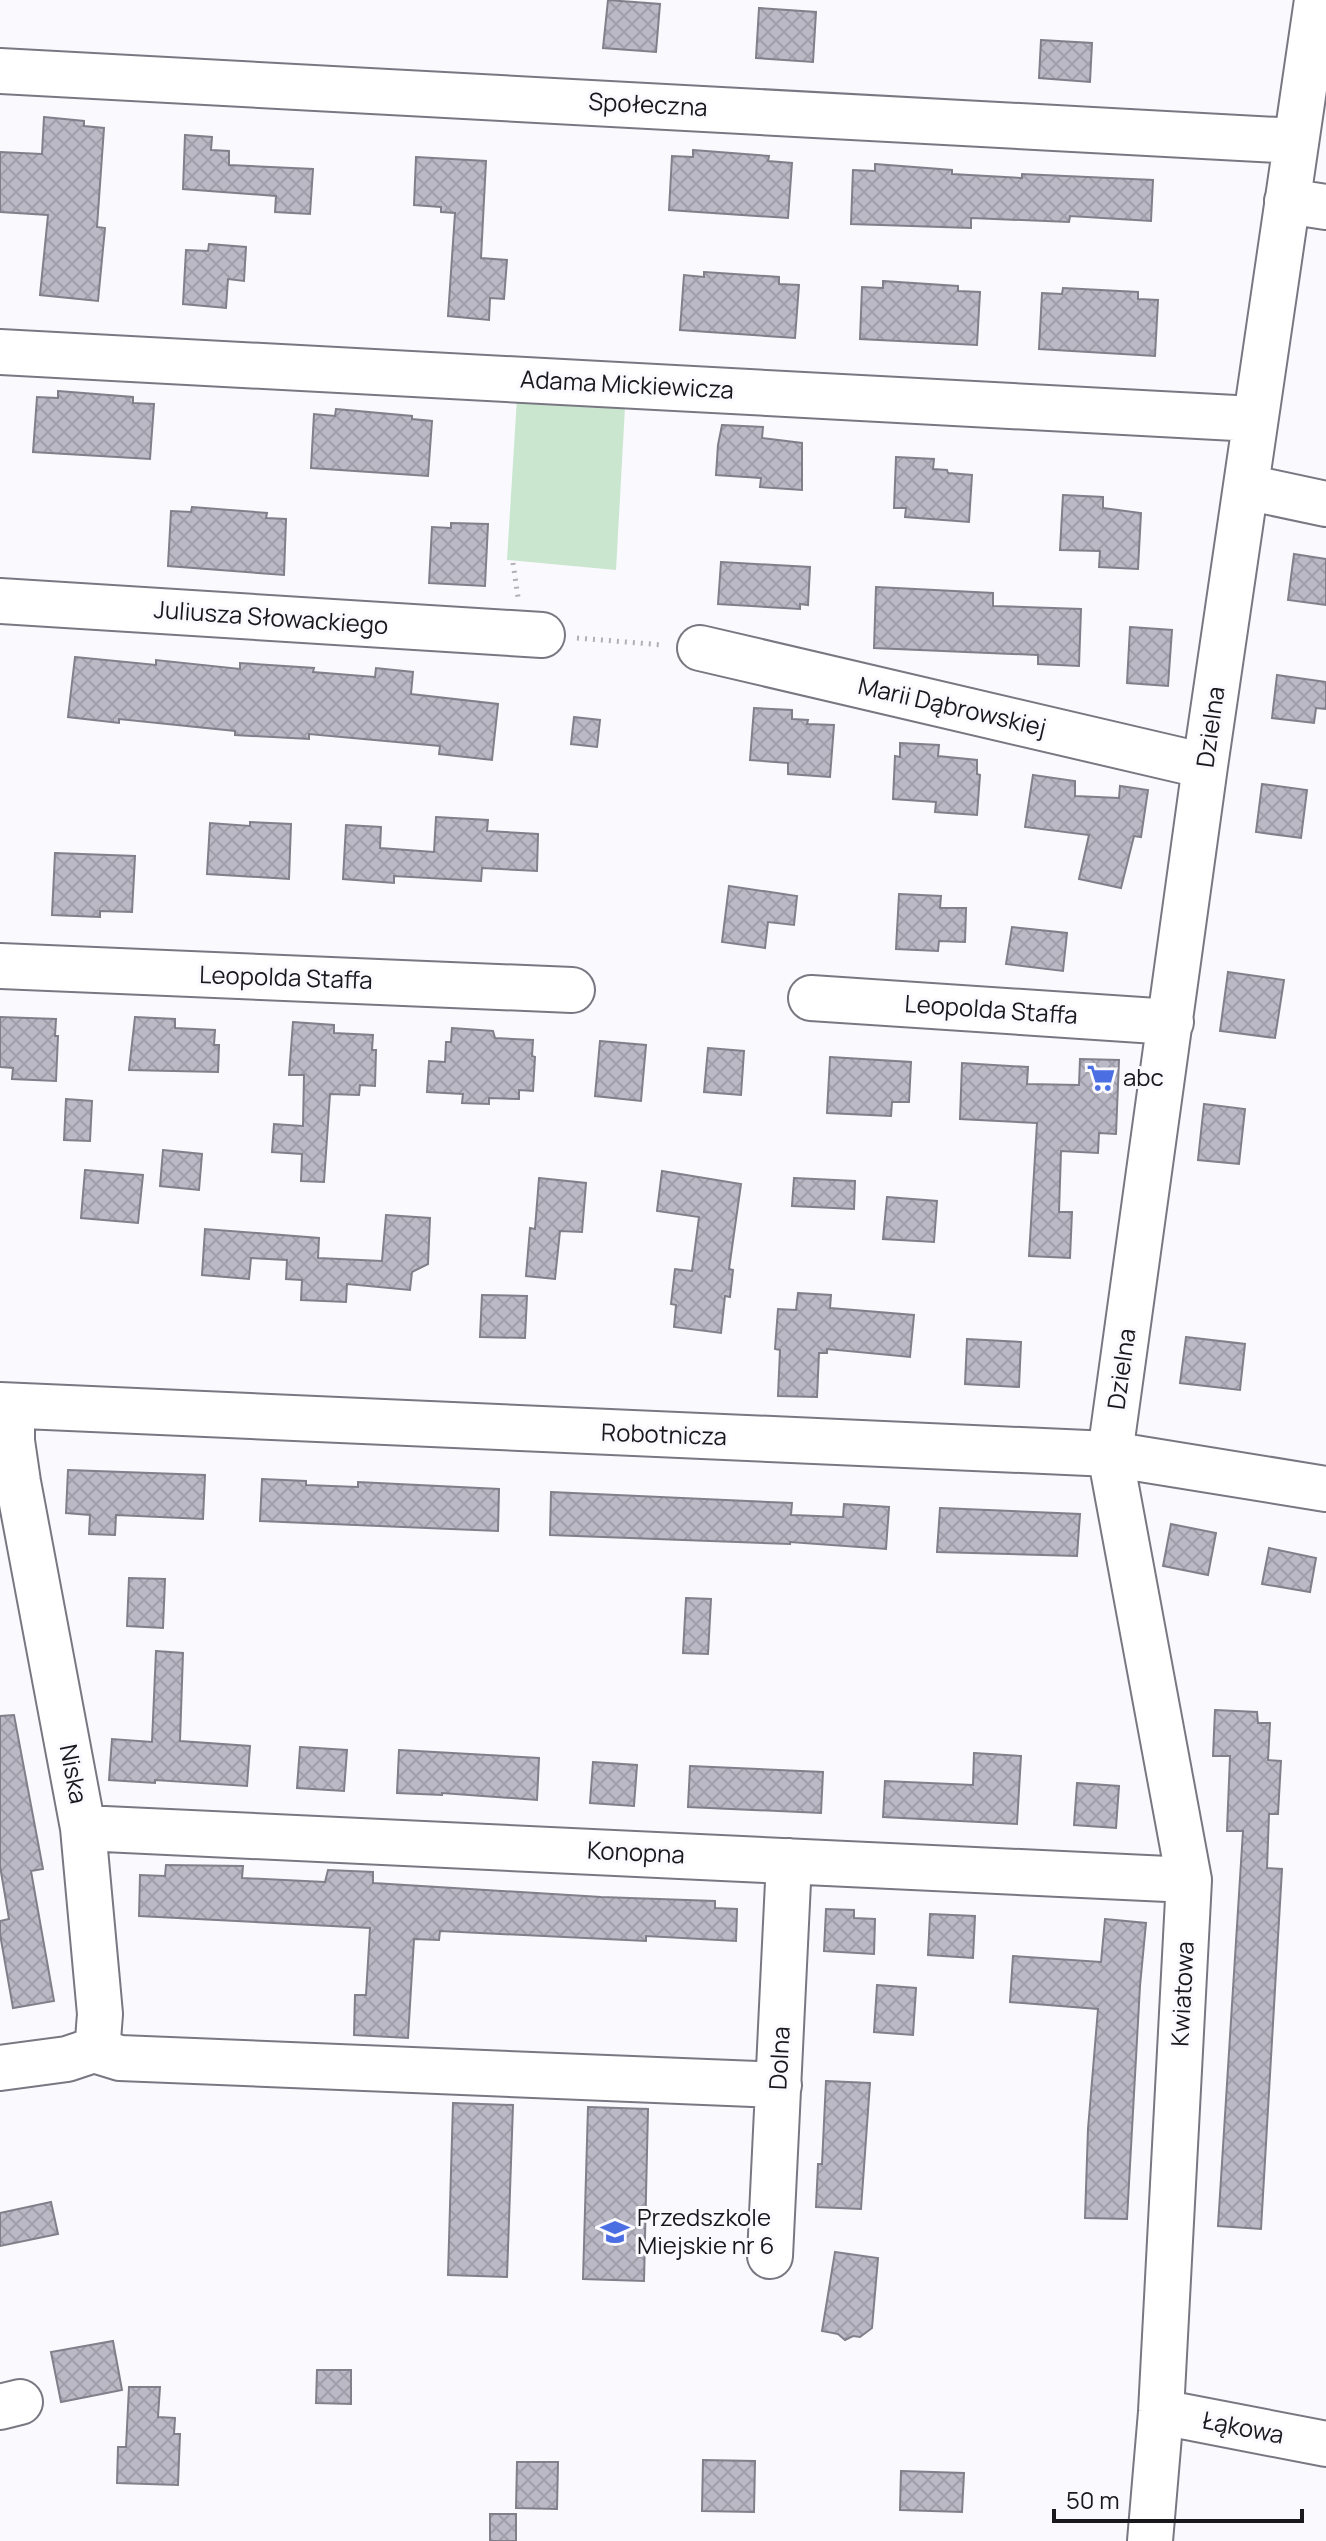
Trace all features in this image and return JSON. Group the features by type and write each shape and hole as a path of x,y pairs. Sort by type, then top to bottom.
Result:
{"street":[{"name":"Dzielna","path":"1110,1454 1254,419 1306,204 1296,141 1317,0"},
{"name":"Społeczna","path":"0,71 1296,141"},
{"name":"Adama Mickiewicza","path":"0,352 1254,419"},
{"path":"1246,487 1326,504"},
{"name":"Juliusza Słowackiego","path":"0,601 542,635"},
{"name":"Marii Dąbrowskiej","path":"700,648 1205,766"},
{"name":"Leopolda Staffa","path":"0,966 572,990"},
{"name":"Leopolda Staffa","path":"811,998 1171,1022"},
{"name":"Robotnicza","path":"6,1406 1110,1454 1326,1489"},
{"name":"Niska","path":"6,1406 83,1828 100,2028 107,2054"},
{"name":"Kwiatowa","path":"1110,1454 1189,1880 1161,2412 1150,2541"},
{"name":"Konopna","path":"83,1828 1189,1880"},
{"name":"Dolna","path":"770,2256 789,1861"},
{"path":"0,2068 107,2054 779,2085"},
{"name":"Łąkowa","path":"1161,2412 1326,2444"}],"path":[{"path":"542,635 700,648"}],"green space":[{"path":"517,398 625,407 616,570 507,560"}],"building":[{"path":"608,0 660,4 656,52 603,48"},
{"path":"759,8 816,12 813,62 756,58"},
{"path":"1041,40 1092,43 1090,82 1039,78"},
{"path":"44,117 84,121 84,126 104,128 97,227 105,228 98,301 40,295 48,215 0,212 0,152 42,154"},
{"path":"185,135 212,137 211,150 229,151 229,165 313,169 310,214 275,212 276,196 183,189"},
{"path":"693,150 769,156 768,161 792,163 788,218 669,210 672,156 693,157"},
{"path":"416,157 486,161 481,258 507,260 504,299 490,298 489,320 448,316 455,213 441,212 441,207 414,205"},
{"path":"875,164 952,170 952,174 1153,180 1151,221 1070,216 1069,222 971,218 971,228 851,224 853,170 875,171"},
{"path":"209,244 246,247 244,281 228,279 226,308 183,304 186,250 208,251"},
{"path":"704,272 779,277 779,284 799,285 795,338 680,330 684,275 704,277"},
{"path":"883,281 958,286 958,291 980,292 977,345 860,339 862,287 883,288"},
{"path":"1063,288 1138,292 1138,299 1158,300 1155,356 1039,349 1042,293 1062,294"},
{"path":"58,391 133,397 133,403 154,404 150,459 33,452 37,397 58,398"},
{"path":"336,409 412,416 412,419 432,421 428,476 311,468 314,414 335,416"},
{"path":"722,425 763,427 762,438 802,443 802,490 760,487 761,478 716,475"},
{"path":"896,457 934,459 933,469 972,475 969,522 905,517 906,508 894,508"},
{"path":"1063,495 1103,497 1103,508 1141,513 1138,569 1099,567 1100,551 1060,550"},
{"path":"192,507 267,513 266,518 286,519 284,575 168,566 171,511 191,512"},
{"path":"451,523 488,524 485,586 429,583 432,527 451,528"},
{"path":"1294,554 1326,559 1326,605 1288,600"},
{"path":"721,562 810,567 808,605 800,604 800,609 718,604"},
{"path":"876,587 993,593 993,606 1081,609 1079,666 1038,664 1038,655 874,648"},
{"path":"1130,627 1172,630 1168,686 1127,683"},
{"path":"75,657 156,665 156,660 240,669 240,663 314,668 313,672 375,677 376,668 413,672 411,694 498,704 492,760 439,754 440,746 309,734 309,739 235,735 235,731 68,717"},
{"path":"1277,675 1326,682 1326,709 1316,708 1314,723 1272,718"},
{"path":"754,708 792,710 792,719 808,720 807,724 834,725 830,777 788,774 788,763 750,760"},
{"path":"574,717 600,720 597,747 571,744"},
{"path":"900,743 939,745 938,756 977,760 977,774 980,775 977,815 935,812 936,802 893,799 895,756 900,757"},
{"path":"1033,775 1075,781 1075,796 1119,798 1120,786 1148,790 1141,837 1134,836 1121,888 1079,879 1089,835 1025,827"},
{"path":"1262,784 1307,790 1301,838 1256,832"},
{"path":"436,817 488,820 487,831 538,834 537,871 482,868 481,881 394,876 394,883 343,879 346,825 381,827 380,848 434,852"},
{"path":"250,822 291,824 289,879 207,874 210,823 250,826"},
{"path":"55,853 135,856 132,912 100,911 100,917 52,915"},
{"path":"729,886 797,896 794,925 768,922 765,948 722,942"},
{"path":"899,894 941,896 940,908 966,908 965,942 939,941 938,951 896,949"},
{"path":"1012,927 1067,933 1063,971 1006,964"},
{"path":"1228,972 1284,980 1275,1038 1220,1031"},
{"path":"0,1017 56,1019 56,1081 12,1079 13,1068 0,1067"},
{"path":"135,1017 175,1019 175,1028 215,1030 214,1045 219,1045 218,1072 129,1070"},
{"path":"293,1022 334,1025 334,1033 373,1035 372,1050 376,1050 375,1086 360,1085 359,1095 330,1094 324,1182 301,1181 302,1154 272,1152 274,1124 303,1126 304,1075 289,1075"},
{"path":"452,1028 493,1031 495,1038 533,1040 533,1091 519,1090 519,1099 489,1098 489,1104 462,1103 463,1094 427,1092 429,1061 445,1062 446,1042 451,1042"},
{"path":"600,1041 646,1045 641,1101 595,1096"},
{"path":"708,1048 744,1051 741,1095 704,1092"},
{"path":"830,1057 911,1062 909,1102 892,1102 891,1116 827,1113"},
{"path":"1080,1059 1119,1060 1116,1134 1099,1133 1098,1153 1061,1151 1059,1212 1072,1212 1070,1258 1029,1256 1037,1123 960,1119 962,1063 1028,1067 1027,1084 1079,1085"},
{"path":"66,1099 92,1101 90,1141 64,1140"},
{"path":"1204,1104 1245,1109 1239,1164 1198,1160"},
{"path":"163,1150 202,1154 199,1190 160,1186"},
{"path":"85,1170 143,1175 138,1223 81,1218"},
{"path":"662,1171 741,1184 729,1269 733,1270 730,1297 725,1296 721,1333 674,1327 676,1305 671,1304 675,1269 692,1271 699,1217 657,1211"},
{"path":"539,1178 586,1183 582,1232 560,1231 555,1279 526,1276 530,1228 535,1229"},
{"path":"794,1178 855,1181 854,1209 792,1206"},
{"path":"887,1197 937,1201 934,1242 883,1239"},
{"path":"386,1215 430,1218 428,1264 412,1272 410,1290 347,1284 346,1302 301,1300 302,1280 286,1279 287,1260 251,1258 249,1279 202,1275 205,1229 319,1238 318,1258 382,1261"},
{"path":"798,1293 831,1295 830,1308 914,1315 910,1357 827,1349 827,1353 819,1353 817,1397 778,1396 780,1350 775,1349 778,1309 796,1310"},
{"path":"482,1295 527,1296 525,1338 480,1337"},
{"path":"1186,1337 1245,1344 1240,1390 1180,1383"},
{"path":"967,1339 1021,1342 1019,1387 965,1384"},
{"path":"68,1470 205,1475 203,1519 116,1515 115,1535 89,1534 90,1515 66,1513"},
{"path":"262,1479 306,1481 306,1485 358,1487 358,1482 499,1489 498,1531 260,1521"},
{"path":"551,1492 792,1503 791,1515 843,1517 844,1504 889,1507 886,1549 790,1542 550,1535"},
{"path":"940,1508 1080,1514 1077,1556 937,1552"},
{"path":"1171,1524 1216,1533 1208,1575 1163,1566"},
{"path":"1269,1548 1316,1558 1310,1592 1262,1584"},
{"path":"129,1578 165,1579 163,1628 127,1626"},
{"path":"686,1598 711,1599 708,1654 683,1653"},
{"path":"156,1651 183,1653 180,1741 250,1746 247,1786 109,1780 112,1739 152,1742"},
{"path":"1215,1710 1257,1712 1258,1723 1270,1723 1268,1760 1281,1761 1278,1814 1269,1814 1267,1868 1282,1869 1261,2229 1218,2226 1243,1831 1227,1831 1230,1756 1213,1756"},
{"path":"14,1715 43,1869 31,1871 54,2001 13,2008 0,1934 0,1921 9,1919 0,1866 0,1716"},
{"path":"300,1747 347,1750 344,1791 297,1788"},
{"path":"399,1750 539,1758 537,1800 397,1793"},
{"path":"974,1753 1021,1756 1017,1824 883,1817 885,1781 973,1785"},
{"path":"593,1762 637,1765 634,1806 590,1803"},
{"path":"690,1766 823,1772 821,1813 688,1807"},
{"path":"1077,1783 1119,1786 1116,1828 1074,1825"},
{"path":"166,1865 243,1866 242,1878 325,1882 328,1870 373,1872 373,1883 715,1901 715,1908 737,1909 736,1941 646,1936 646,1941 440,1931 439,1940 414,1939 408,2038 354,2035 355,1995 366,1995 370,1928 139,1916 140,1875 165,1876"},
{"path":"826,1909 854,1910 854,1918 875,1919 874,1954 824,1951"},
{"path":"930,1914 975,1916 973,1958 928,1955"},
{"path":"1105,1919 1146,1923 1127,2219 1085,2218 1088,2129 1098,2009 1010,2002 1013,1956 1101,1962"},
{"path":"877,1985 916,1988 913,2035 874,2032"},
{"path":"826,2081 870,2083 861,2209 816,2207 818,2164 822,2164"},
{"path":"453,2103 513,2105 507,2277 448,2275"},
{"path":"588,2107 648,2109 644,2281 583,2279"},
{"path":"51,2202 58,2234 0,2246 0,2213"},
{"path":"835,2252 878,2258 872,2328 860,2337 845,2340 838,2334 822,2331"},
{"path":"113,2341 122,2390 61,2402 51,2352"},
{"path":"317,2370 351,2370 351,2404 316,2403"},
{"path":"129,2387 160,2387 158,2417 175,2418 174,2434 180,2434 178,2485 117,2483 118,2447 126,2447"},
{"path":"703,2460 755,2461 754,2512 702,2511"},
{"path":"517,2462 558,2462 557,2509 516,2508"},
{"path":"901,2471 964,2473 962,2512 900,2510"},
{"path":"490,2514 516,2514 516,2541 490,2541"}],"place":[{"name":"abc","path":"1101,1078"},
{"name":"Przedszkole Miejskie nr 6","path":"615,2232"}]}
